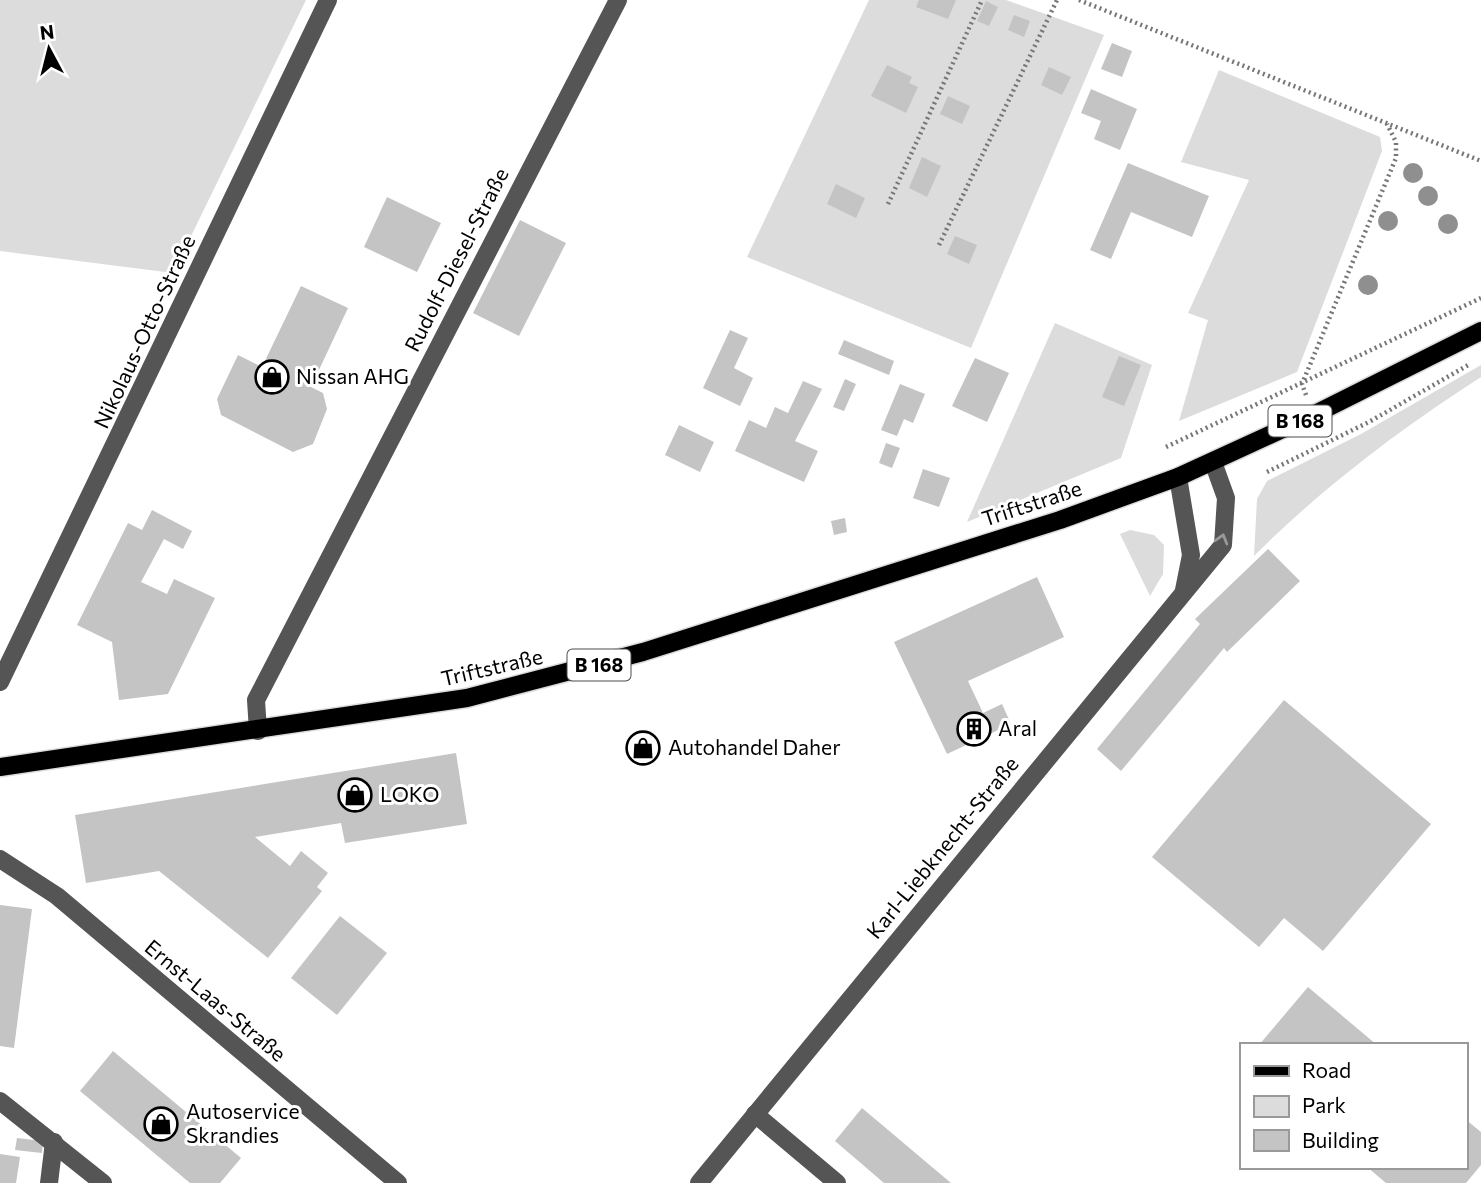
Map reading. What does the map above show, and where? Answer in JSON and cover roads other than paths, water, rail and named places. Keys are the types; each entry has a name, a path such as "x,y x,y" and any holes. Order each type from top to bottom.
{"main road":[{"name":"B 168","path":"1178,477 1313,415 1481,331"},
{"name":"Triftstraße","path":"0,767 385,713 519,687 643,652 933,561 1178,477"}],"street":[{"name":"Nikolaus-Otto-Straße","path":"0,682 328,0"},
{"name":"Rudolf-Diesel-Straße","path":"258,731 256,700 618,0"},
{"name":"Karl-Liebknecht-Straße","path":"699,1183 1223,545 1226,498 1213,462"},
{"path":"1178,477 1191,555 1184,593"},
{"name":"Ernst-Laas-Straße","path":"0,859 57,896 398,1183"},
{"path":"0,1101 103,1183"},
{"path":"755,1114 837,1183"},
{"path":"49,1183 54,1142"}],"place":[{"name":"Nissan AHG","path":"272,377"},
{"name":"Aral","path":"974,729"},
{"name":"Autohandel Daher","path":"643,748"},
{"name":"LOKO","path":"355,795"},
{"name":"Autoservice Skrandies","path":"161,1124"}]}
